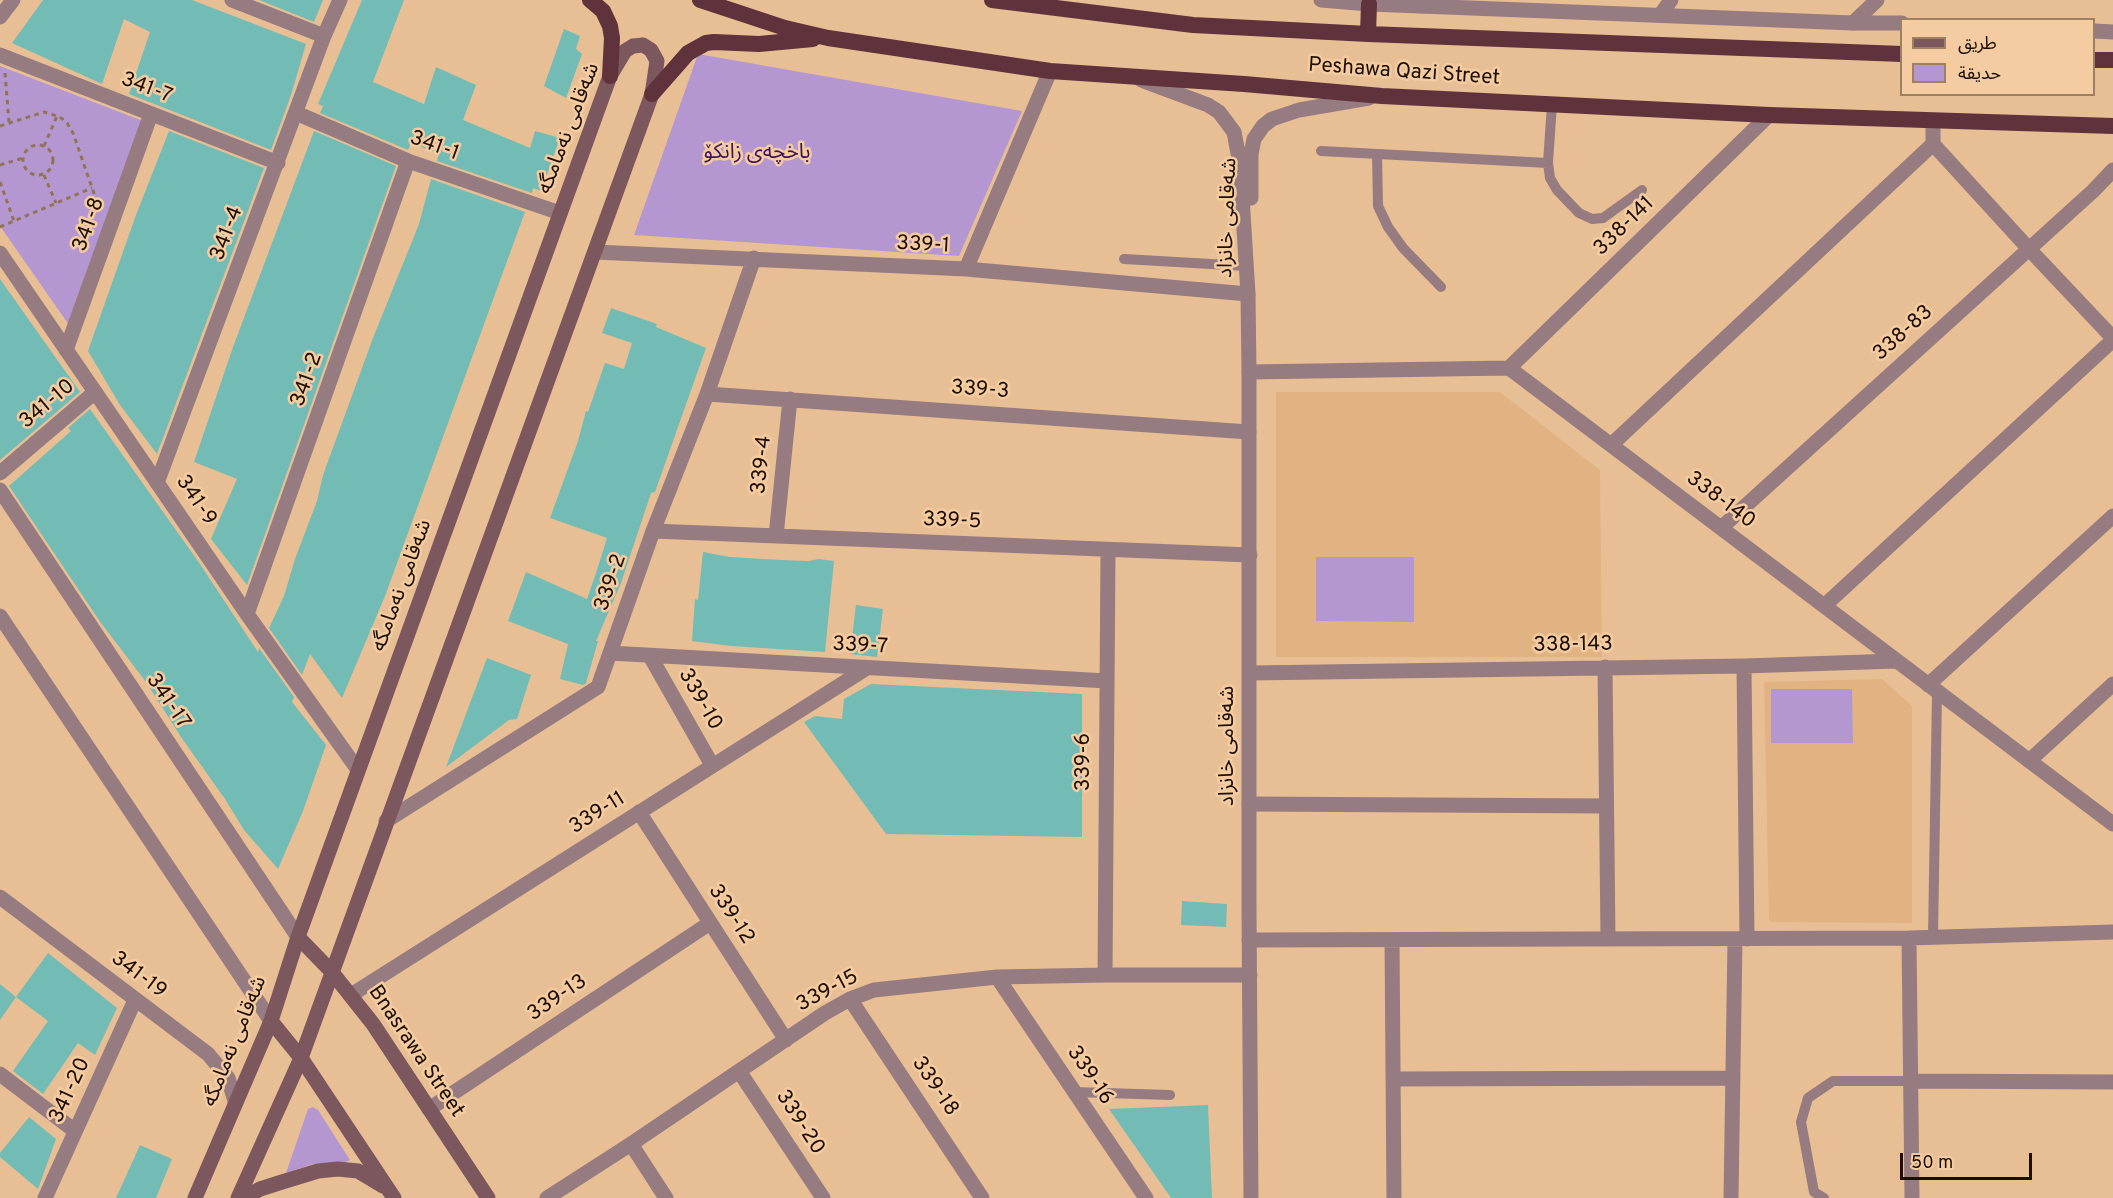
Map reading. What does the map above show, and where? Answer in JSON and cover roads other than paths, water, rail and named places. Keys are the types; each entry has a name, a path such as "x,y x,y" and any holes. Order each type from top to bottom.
{"highway":[{"path":"590,0 603,11 610,26 612,38 610,76"},
{"name":"Peshawa Qazi Street","path":"700,0 785,28 828,38 1050,71 1382,96 1933,122 2113,126"},
{"name":"Peshawa Qazi Street","path":"992,0 1193,25 1368,34 1900,54"},
{"path":"1368,34 1369,4"},
{"path":"652,94 688,53 706,44 714,42 759,44 828,38"},
{"path":"2095,60 2113,60"}],"main road":[{"name":"شەقامی نەمامگە","path":"195,1198 271,1021 298,937 610,76 627,49 636,45 649,48 657,61 652,94 301,1058 238,1198"},
{"name":"Bnasrawa Street","path":"298,937 332,971 351,995 488,1198"},
{"path":"271,1021 301,1058 391,1194"},
{"path":"245,1198 260,1189 282,1182 318,1171 338,1169 358,1171 391,1194"}],"street":[{"path":"0,17 13,0"},
{"path":"232,0 324,36"},
{"name":"341-4","path":"157,483 324,36 340,0"},
{"path":"1321,0 1369,4 1498,4 1661,14 1900,23"},
{"path":"1661,14 1671,0"},
{"path":"1853,23 1877,0"},
{"path":"2095,31 2113,32"},
{"name":"341-7","path":"2,56 278,162"},
{"path":"966,269 1050,71"},
{"name":"شەقامی خانزاد","path":"1130,76 1208,105 1219,112 1233,132 1240,164 1250,372 1251,1198"},
{"name":"شەقامی خانزاد","path":"1248,294 1251,154 1254,139 1263,126 1272,119 1299,110 1382,96"},
{"name":"341-1","path":"296,113 408,161 561,213"},
{"name":"341-8","path":"66,350 151,114"},
{"name":"338-141","path":"1509,368 1769,115"},
{"path":"1824,606 2113,339 1934,144 1933,122"},
{"path":"1611,445 1934,144"},
{"name":"341-2","path":"247,614 408,161"},
{"name":"338-83","path":"1721,528 2093,191 2113,170"},
{"name":"339-1","path":"595,252 966,269 1248,294"},
{"name":"341-9","path":"0,253 247,614 358,770"},
{"name":"339-2","path":"386,821 598,687 653,531 707,394 754,258"},
{"path":"1250,372 1509,368"},
{"name":"338-140","path":"1509,368 2113,825"},
{"name":"341-10","path":"0,473 95,392"},
{"name":"339-3","path":"707,394 1249,432"},
{"name":"339-4","path":"777,536 790,399"},
{"name":"341-17","path":"0,490 298,937"},
{"path":"1933,689 2113,516"},
{"name":"339-5","path":"653,531 1250,555"},
{"name":"339-6","path":"1105,975 1108,550"},
{"path":"0,616 271,1021"},
{"name":"339-7","path":"610,653 1107,681"},
{"name":"339-10","path":"650,656 712,765"},
{"name":"338-143","path":"1250,673 1744,666 1897,661"},
{"path":"1731,1198 1733,1078 1741,939 1744,666"},
{"path":"1605,667 1608,939"},
{"name":"339-11","path":"351,995 867,668"},
{"path":"2029,760 2113,684"},
{"path":"1249,804 1606,806"},
{"name":"339-12","path":"639,812 786,1040"},
{"name":"341-19","path":"0,897 208,1054 228,1078 235,1101"},
{"name":"339-13","path":"429,1109 710,923"},
{"path":"1249,940 1909,938 2113,932"},
{"path":"1909,938 1912,1198"},
{"path":"1392,940 1394,1198"},
{"name":"339-15","path":"547,1198 825,1013 850,999 883,989 997,977 1250,975"},
{"name":"339-16","path":"997,977 1146,1198"},
{"name":"339-18","path":"850,999 982,1198"},
{"name":"341-20","path":"45,1198 135,1000"},
{"name":"339-20","path":"739,1071 823,1198"},
{"path":"0,1074 75,1131"},
{"path":"1393,1079 1733,1078"},
{"path":"1910,1081 2113,1082"},
{"path":"631,1144 666,1198"}],"lane":[{"path":"1552,104 1548,163 1550,178 1557,190 1579,213 1592,219 1603,218 1612,214 1642,190"},
{"path":"1321,150 1548,163"},
{"path":"1377,154 1378,206 1388,227 1403,248 1441,287"},
{"path":"1124,259 1246,266"},
{"path":"1933,689 1933,937"},
{"path":"1824,1198 1814,1192 1801,1122 1808,1098 1833,1081 1910,1081"},
{"path":"1074,1092 1170,1095"}],"park label":[{"name":"باخچەی زانکۆ","path":"757,154"}]}
